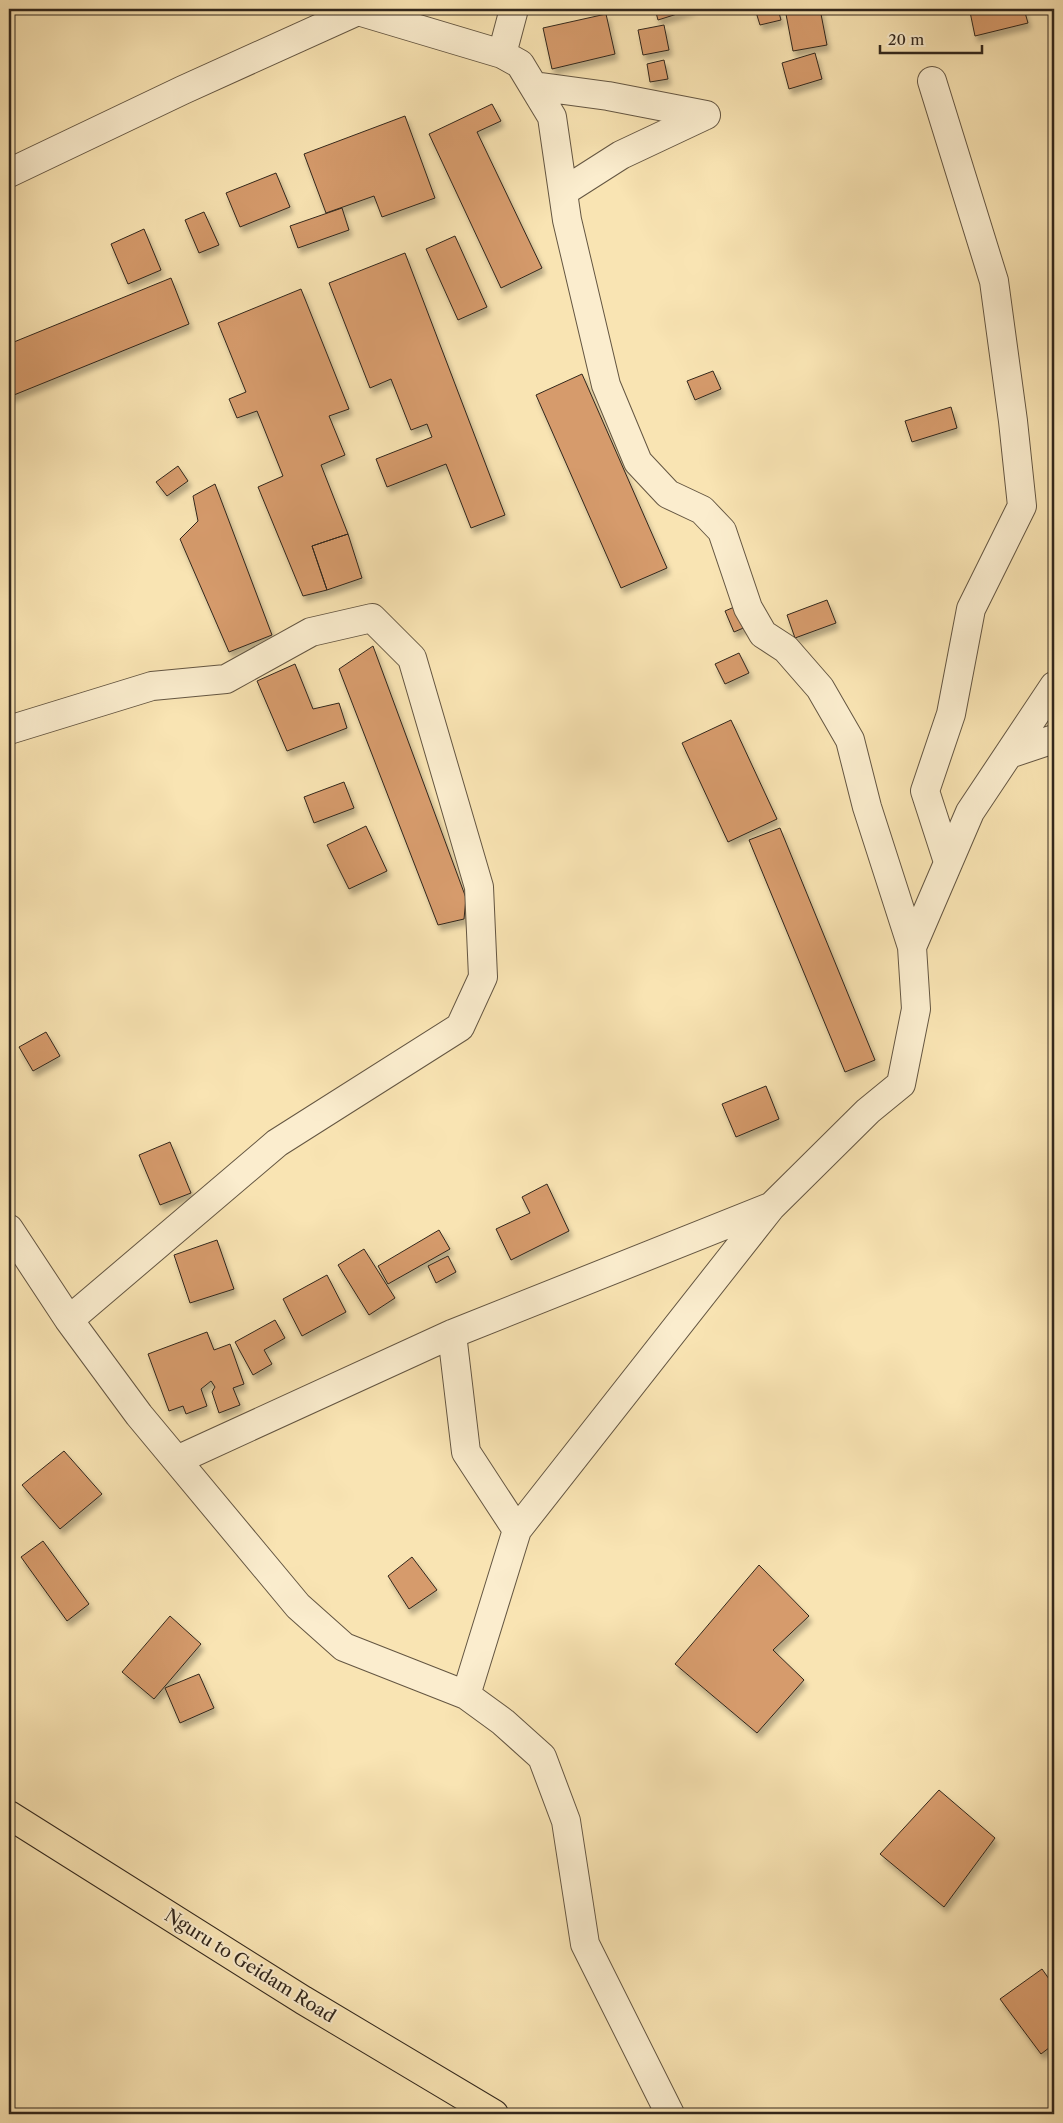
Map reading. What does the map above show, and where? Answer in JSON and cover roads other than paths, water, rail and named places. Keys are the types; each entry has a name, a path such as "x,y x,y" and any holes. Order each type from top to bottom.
{"main road":[{"name":"Nguru to Geidam Road","path":"9,1815 303,2000 494,2114"}],"street":[{"path":"502,54 514,9"},
{"path":"9,173 183,90 360,10 502,54 520,64 552,117 567,220 606,385 638,462 668,494 702,510 722,531 748,608 763,634 786,649 820,688 850,740 870,816 912,947 916,1009 901,1084 868,1111 771,1207 517,1530 466,1695"},
{"path":"932,81 994,281 1014,421 1022,506 971,609 951,714 925,790 948,862"},
{"path":"534,86 608,96 706,115 621,155 563,192"},
{"path":"9,730 152,686 226,678 312,632 372,618 412,658 479,887 483,977 460,1027 277,1143 69,1320"},
{"path":"912,947 970,812 1054,686"},
{"path":"1009,754 1054,739"},
{"path":"177,1460 452,1334 771,1207"},
{"path":"9,1229 69,1320 139,1415 298,1606 344,1647 466,1695 503,1722 542,1757 566,1821 585,1944 670,2114"},
{"path":"452,1334 466,1452 517,1530"}]}
